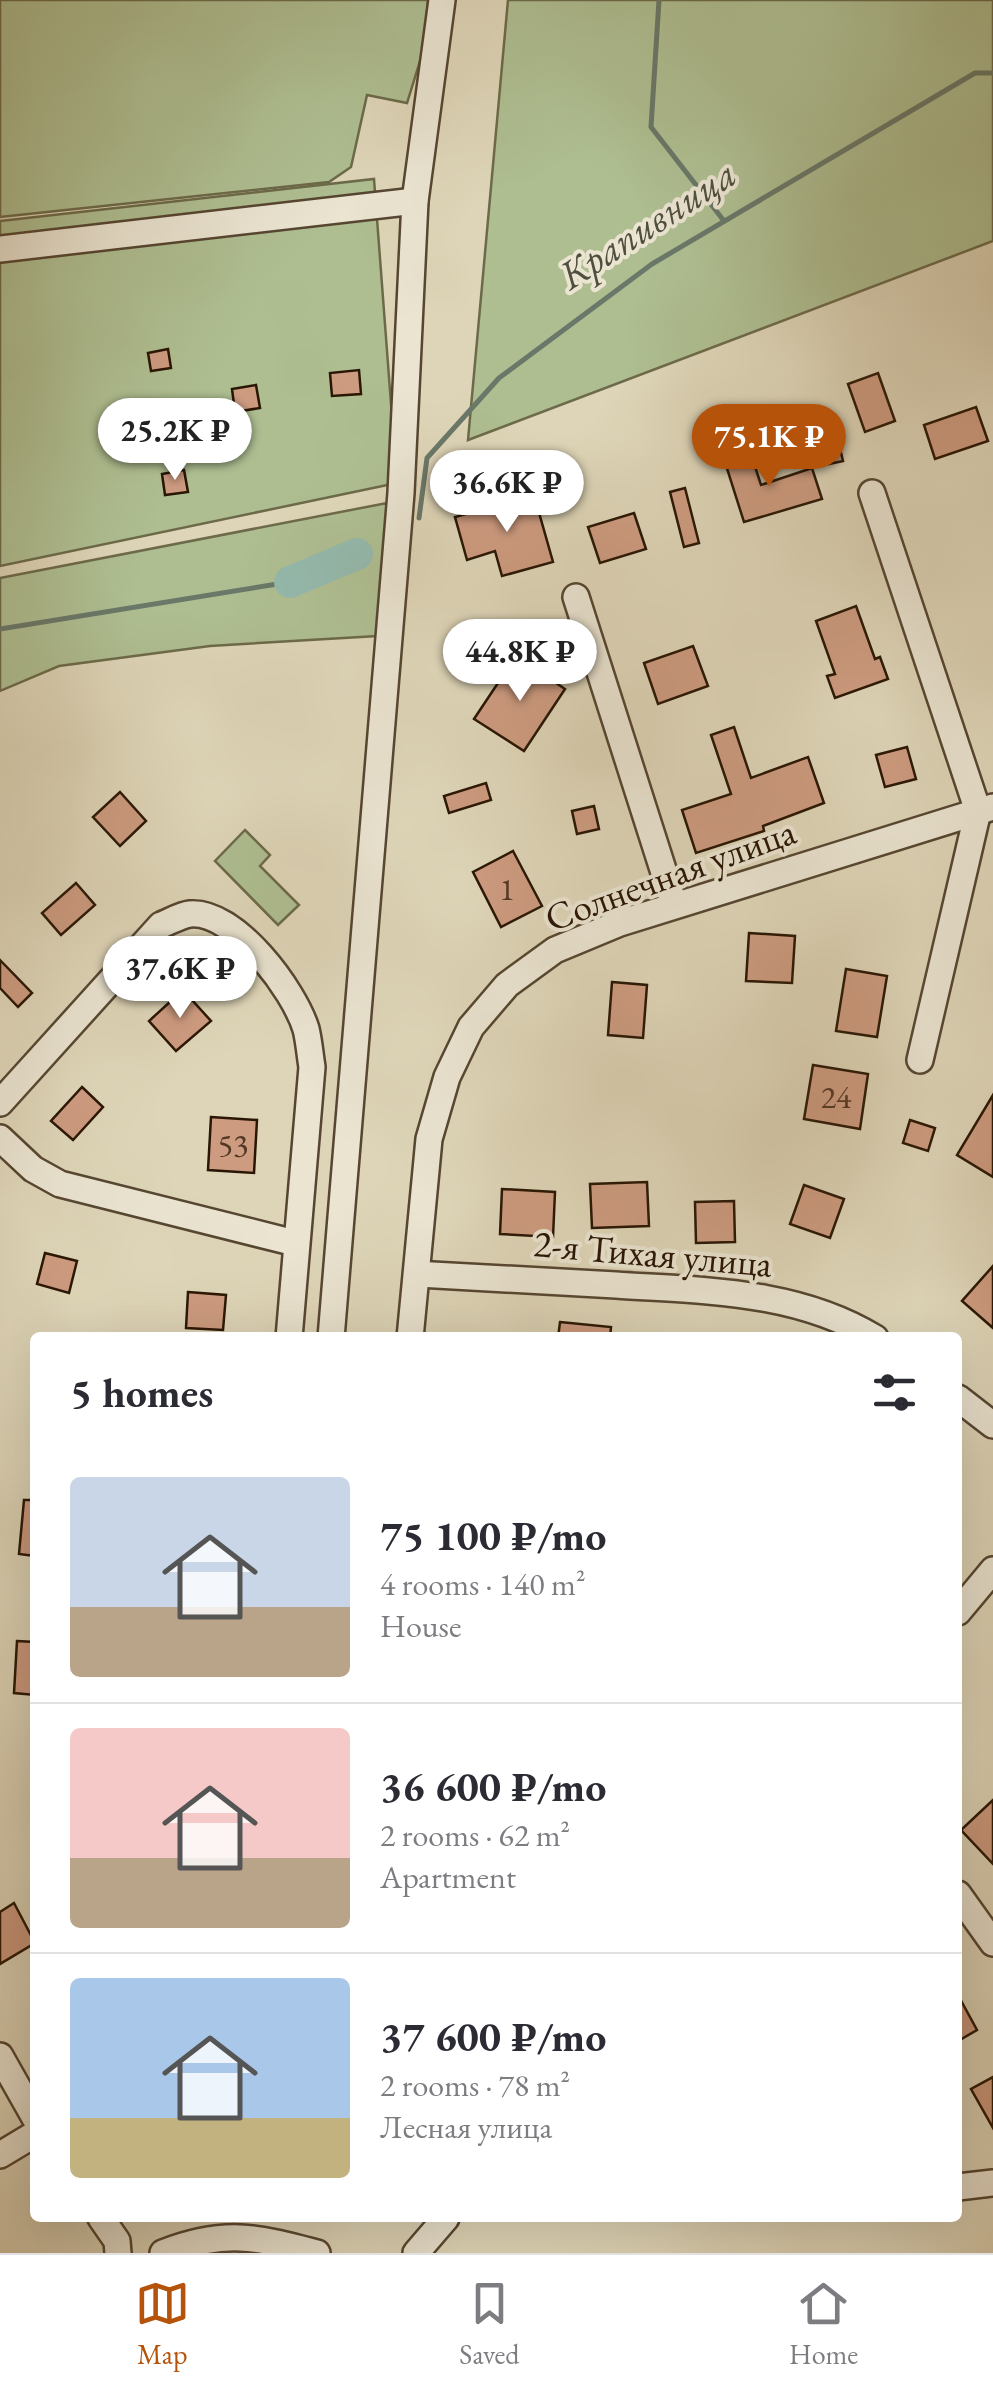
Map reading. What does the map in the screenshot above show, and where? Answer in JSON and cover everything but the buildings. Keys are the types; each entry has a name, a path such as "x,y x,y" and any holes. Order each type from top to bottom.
{"street":[{"path":"332,1332 402,494 416,201 442,0"},
{"path":"0,249 416,201"},
{"path":"872,493 986,809 920,1060"},
{"path":"576,597 674,904"},
{"name":"Солнечная улица","path":"411,1332 429,1139 447,1077 471,1027 507,984 555,950 674,904 986,809"},
{"path":"0,1103 160,925 190,914 220,919 246,939 295,1004 306,1029 312,1067 289,1332"},
{"path":"0,1138 33,1169 60,1184 296,1244"},
{"name":"2-я Тихая улица","path":"416,1274 768,1298 842,1318 865,1332"},
{"path":"962,1401 993,1425"},
{"path":"962,1607 993,1570"},
{"path":"962,1900 993,1943"},
{"path":"0,2056 30,2109"},
{"path":"0,2155 30,2137"},
{"path":"962,2187 993,2184"},
{"path":"104,2222 117,2241 118,2253"},
{"path":"416,2253 443,2222"},
{"path":"163,2253 189,2242 250,2235 317,2253"}],"green space":[{"path":"0,0 428,0 424,48 407,103 367,95 351,167 329,182 0,217"},
{"path":"508,0 993,0 993,241 468,440"},
{"path":"374,179 397,483 0,566 0,221"},
{"path":"387,503 377,636 210,646 59,666 0,691 0,578"},
{"path":"245,830 270,855 260,866 299,905 278,925 215,861"}],"waterway":[{"path":"659,0 651,127 724,221"},
{"name":"Крапивница","path":"419,518 427,458 499,378 652,264 975,73 993,73"},
{"name":"Крапивница","path":"290,582 357,554"},
{"name":"Крапивница","path":"0,629 290,582"}]}
